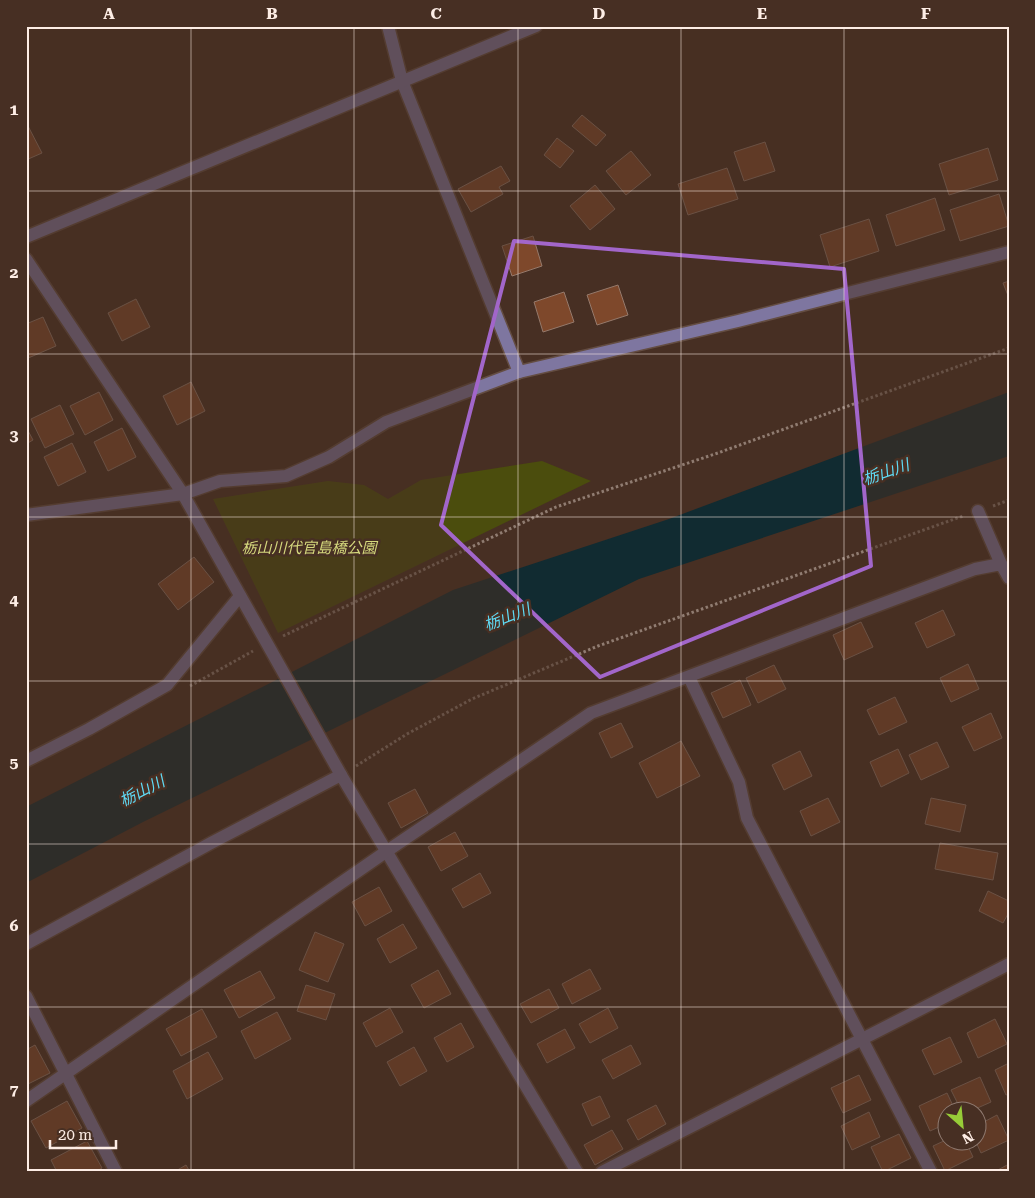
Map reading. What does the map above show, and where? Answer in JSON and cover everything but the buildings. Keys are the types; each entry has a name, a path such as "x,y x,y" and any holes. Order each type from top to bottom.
{"street":[{"path":"388,26 402,80 519,372"},
{"path":"26,237 536,26"},
{"path":"26,515 183,494 220,481 286,476 329,457 386,422 519,372 738,321 1009,252"},
{"path":"26,259 183,494 341,775 577,1172"},
{"path":"978,511 1009,578"},
{"path":"26,1101 387,851 591,713 975,569 1001,564"},
{"path":"26,761 89,729 166,686 240,596"},
{"path":"689,677 739,782 747,818 931,1172"},
{"path":"26,944 211,843 341,775"},
{"path":"602,1172 1009,964"},
{"path":"26,996 116,1172"}],"path":[{"path":"266,644 556,507 715,454 1009,348"},
{"path":"341,775 407,734 472,699 598,646 1009,500"}],"highlighted area":[{"path":"514,241 844,269 871,566 600,677 441,525"}],"green space":[{"name":"栃山川代官島橋公園","path":"542,461 591,481 278,633 213,499 328,481 364,485 388,499 421,480"}],"water":[{"name":"栃山川","path":"1009,392 1009,456 639,579 143,822 26,883 26,807 453,590 669,519"}]}
